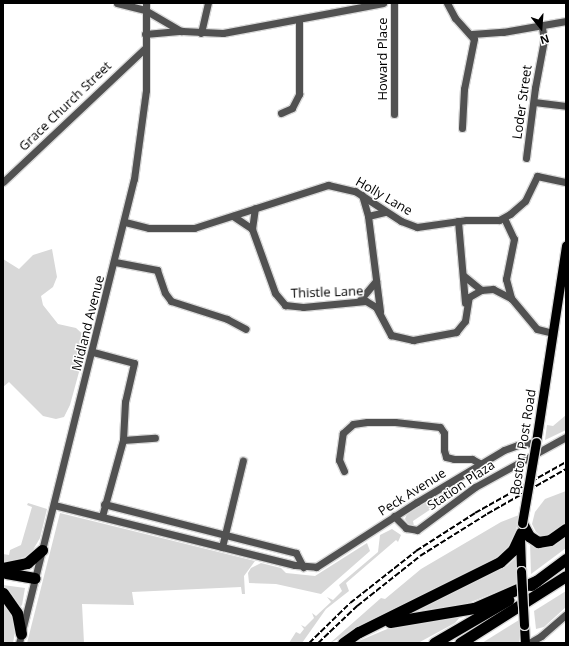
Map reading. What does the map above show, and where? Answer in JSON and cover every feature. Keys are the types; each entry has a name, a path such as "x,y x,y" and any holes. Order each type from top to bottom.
{"highway":[{"path":"344,643 359,632 500,562 513,550 521,528 538,542 550,540 566,529"},
{"path":"3,568 27,563 42,550"},
{"path":"434,643 485,615 566,559"},
{"path":"3,572 34,582"},
{"path":"460,643 566,576"},
{"path":"3,579 34,582"},
{"path":"344,643 397,620 481,606 536,581"},
{"path":"3,593 17,613 20,638"},
{"path":"468,643 476,633"}],"main road":[{"name":"Boston Post Road","path":"525,643 521,571 521,528 565,268 566,245"}],"street":[{"path":"117,3 145,7 182,31"},
{"path":"201,33 208,3"},
{"path":"145,34 182,31 223,33 299,20 383,3"},
{"name":"Howard Place","path":"394,3 394,114"},
{"path":"447,3 455,18 472,34 474,44 464,89 462,128"},
{"name":"Midland Avenue","path":"20,638 93,352 125,222 137,163 145,104 145,7"},
{"path":"281,113 292,108 299,94 299,20"},
{"path":"472,34 542,27 566,21"},
{"name":"Loder Street","path":"526,158 544,40 542,27"},
{"name":"Grace Church Street","path":"3,182 145,48"},
{"path":"534,102 566,106"},
{"path":"511,298 506,279 514,239 504,218 529,196 537,176 566,182"},
{"name":"Holly Lane","path":"125,222 149,228 186,229 233,216 328,185 349,188 362,195 386,212 417,227 458,221 504,218"},
{"path":"362,195 368,216 380,313"},
{"path":"233,216 252,229 255,208"},
{"path":"368,216 386,212"},
{"path":"458,221 464,276 465,306"},
{"name":"Thistle Lane","path":"252,229 275,293 285,305 303,307 360,300 371,303 380,313 391,335 413,340 456,332 465,320 465,306"},
{"path":"115,262 158,270 165,293 171,301 227,319 246,329"},
{"path":"464,276 481,290"},
{"path":"493,289 506,279"},
{"path":"360,300 376,281"},
{"path":"465,306 469,297 481,290 493,289 511,298 537,329 553,333"},
{"path":"93,352 134,363 124,402 123,440 104,504 102,516"},
{"path":"344,471 339,460 343,433 352,424 367,422 395,422 440,427 444,433 446,456 454,460 472,459 481,464"},
{"name":"Station Plaza","path":"394,516 406,528 417,530 475,487 566,437"},
{"path":"123,440 155,438"},
{"name":"Peck Avenue","path":"54,504 303,567 316,567 394,516 481,464 511,447 536,442"},
{"path":"222,547 243,460"},
{"path":"104,504 296,553 303,567"},
{"path":"529,643 541,636 566,614"}],"shaded area":[{"path":"52,249 57,277 53,287 41,296 43,305 58,324 76,328 88,339 70,405 64,417 56,419 43,416 9,382 3,387 3,259 19,269 33,255"},
{"path":"566,415 566,430 545,440 547,425 553,426"},
{"path":"451,490 455,493 413,521 414,526 408,524 405,519 407,514 431,498"},
{"path":"566,491 566,526 550,535 541,536 536,532 532,524 535,512 545,499"},
{"path":"28,503 47,509 40,538 30,555 3,564 3,554 9,555 10,550 21,545 32,507 27,505"},
{"path":"60,513 255,561 244,576 245,594 242,594 241,587 132,592 134,605 82,604 84,643 27,643"},
{"path":"519,515 513,547 509,553 330,643 381,598 385,599 421,569 501,522"},
{"path":"392,529 401,535 398,542 396,540 346,583 349,591 326,609 302,643 289,643 296,632 300,634 304,629 301,625 305,627 314,618 312,613 316,616 331,602 327,597 333,600 342,591 339,585 378,552 380,535"},
{"path":"566,534 566,548 531,574 530,543"},
{"path":"367,543 370,551 321,594 276,584 249,583 248,573 251,568 261,563 281,568 286,573 315,576"},
{"path":"516,558 516,584 466,604 409,612 507,566"},
{"path":"3,585 25,588 22,605 20,607"},
{"path":"566,591 566,607 544,627 536,629 534,611"},
{"path":"3,599 13,610 15,632 13,643 3,643"},
{"path":"460,617 455,623 418,643 354,643 399,624"},
{"path":"519,620 519,643 482,643"}],"railway":[{"path":"309,643 350,603 416,551 475,513 566,462"},
{"path":"318,643 357,606 420,556 487,514 566,469"}]}
